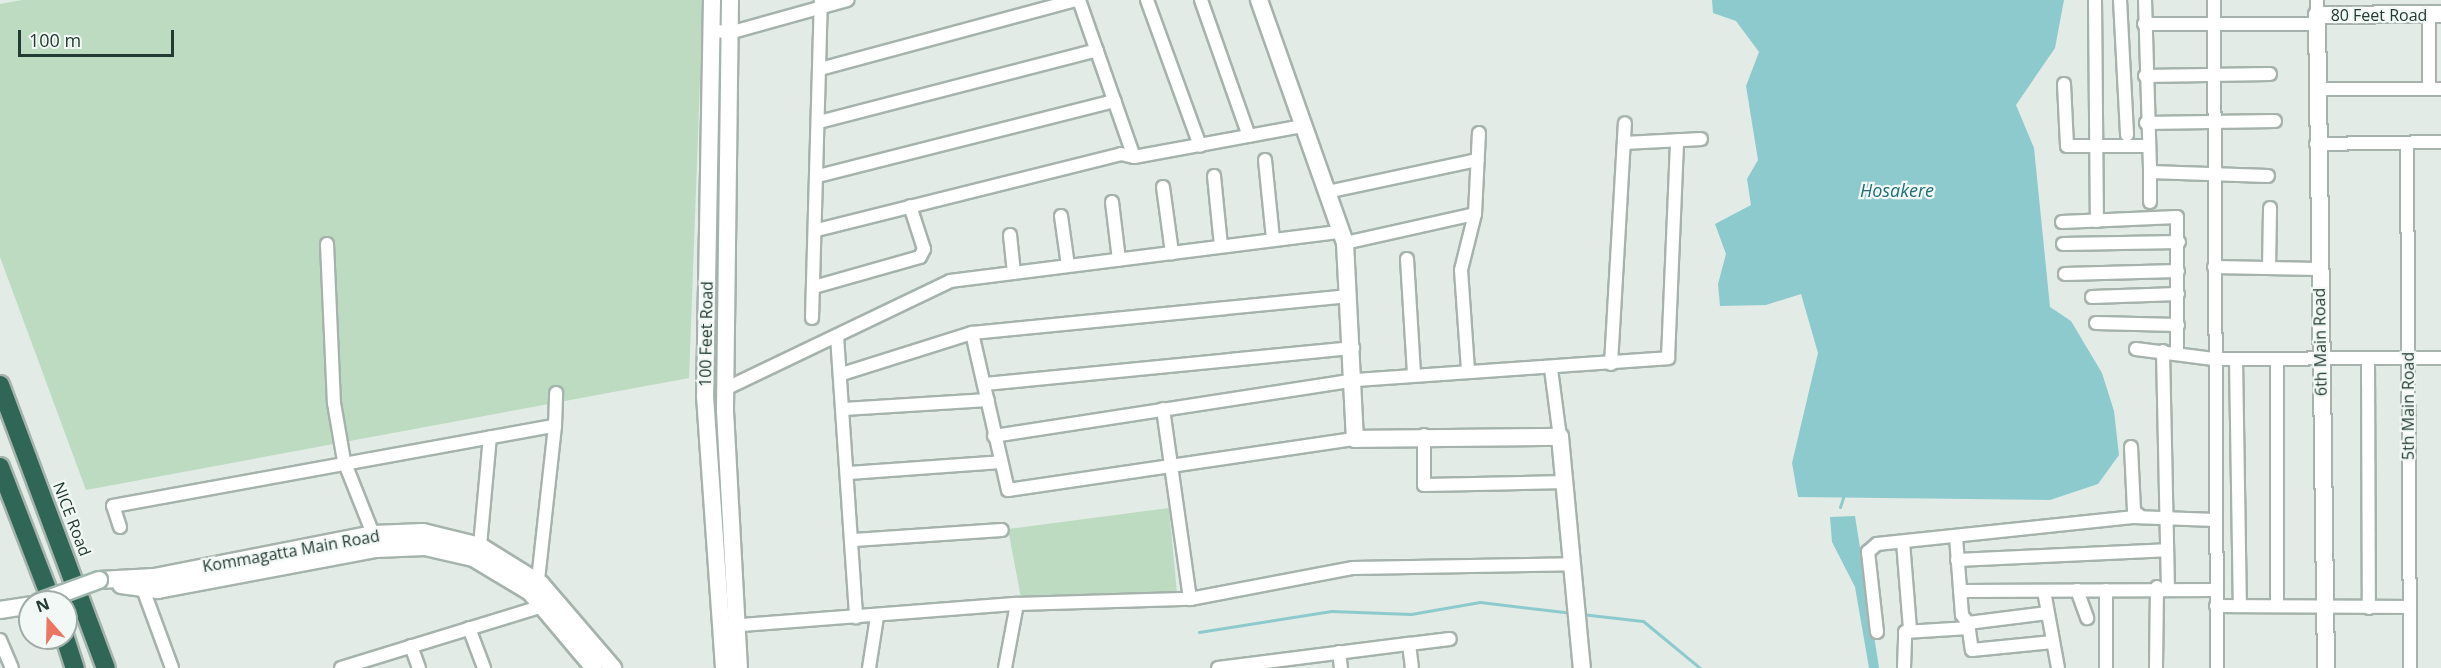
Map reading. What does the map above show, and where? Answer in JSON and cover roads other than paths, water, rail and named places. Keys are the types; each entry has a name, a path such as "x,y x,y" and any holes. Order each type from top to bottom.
{"highway":[{"name":"NICE Road","path":"0,385 105,668"},
{"path":"0,466 46,590"},
{"path":"69,650 75,668"}],"main road":[{"name":"100 Feet Road","path":"712,0 705,396 728,626 739,668"},
{"name":"100 Feet Road","path":"724,668 728,626 725,389 730,0"},
{"path":"1259,0 1343,237 1355,380 1355,440 1424,435 1560,437 1573,564 1577,636 1582,668"},
{"name":"80 Feet Road","path":"2317,13 2435,15"},
{"name":"6th Main Road","path":"2317,13 2316,144 2326,668"},
{"name":"Kommagatta Main Road","path":"71,590 99,580 154,577 372,534 423,532 480,546 545,596 613,668"},
{"name":"Kommagatta Main Road","path":"99,580 143,589 376,549 425,547 472,558 545,596 594,668"},
{"name":"Kommagatta Main Road","path":"0,610 18,607"}],"street":[{"path":"712,30 729,33 821,4 847,0"},
{"path":"820,69 1077,0 1134,157"},
{"path":"1148,0 1200,146"},
{"path":"1201,0 1249,136"},
{"path":"2095,0 2097,221"},
{"path":"2120,0 2127,135"},
{"path":"2145,0 2146,123 2150,202"},
{"path":"2214,0 2213,359 2217,668"},
{"path":"812,318 817,230 821,4"},
{"path":"2144,24 2214,26 2317,13"},
{"path":"2316,89 2435,89 2435,15"},
{"path":"819,122 1097,50"},
{"path":"2145,76 2270,74"},
{"path":"2064,84 2067,146 2147,146"},
{"path":"818,176 1115,101"},
{"path":"2146,123 2275,122"},
{"path":"1611,364 1626,123"},
{"path":"817,230 1121,154 1134,157 1303,126"},
{"path":"1468,370 1461,270 1475,214 1479,133"},
{"path":"1625,143 1701,139"},
{"path":"994,436 1355,380 1414,373 1551,369 1668,358 1677,140"},
{"path":"2316,144 2441,142"},
{"name":"5th Main Road","path":"2407,143 2410,668"},
{"path":"1264,160 1273,239"},
{"path":"1327,192 1478,160"},
{"path":"2150,172 2268,176"},
{"path":"1214,176 1221,246"},
{"path":"1163,187 1172,253"},
{"path":"1112,202 1119,260"},
{"path":"814,287 920,256 924,249 910,206"},
{"path":"2269,268 2270,208"},
{"path":"725,389 950,281 1273,239 1343,237 1475,214"},
{"path":"1061,216 1068,266"},
{"path":"2062,222 2177,217 2179,242 2177,353"},
{"path":"1010,236 1014,273"},
{"path":"2063,244 2179,242"},
{"path":"327,244 334,403 344,461 372,534"},
{"path":"1407,259 1414,373"},
{"path":"2214,267 2318,269"},
{"path":"2065,274 2178,270"},
{"path":"2092,297 2178,294"},
{"path":"842,374 972,333 1349,296"},
{"path":"2096,323 2178,325"},
{"path":"972,333 1008,490 1355,440"},
{"path":"837,336 842,374 854,540 856,617"},
{"path":"985,384 1353,348"},
{"path":"2136,349 2213,359 2441,358"},
{"path":"2156,668 2166,550 2163,351"},
{"path":"2236,359 2240,606"},
{"path":"2277,359 2277,606"},
{"path":"2368,359 2369,608"},
{"path":"1551,369 1560,437"},
{"path":"340,668 365,664 411,646 469,628 545,596 556,393"},
{"path":"844,409 988,400"},
{"path":"1163,410 1167,466 1190,599"},
{"path":"120,528 112,506 344,461 555,426"},
{"path":"1424,435 1424,486 1565,482"},
{"path":"480,546 490,437"},
{"path":"2131,447 2134,511 2140,516"},
{"path":"849,473 1001,462"},
{"path":"1877,632 1868,552 1877,544 2140,516 2164,515 2215,520"},
{"path":"854,540 1002,530"},
{"path":"1956,537 1962,615 1968,626 1972,650 2053,642"},
{"path":"1903,542 1910,629"},
{"path":"1957,560 2166,550"},
{"path":"728,626 877,617 1017,604 1190,599 1353,568 1573,564"},
{"path":"1960,591 2106,590 2162,586 2216,590"},
{"path":"143,589 172,668"},
{"path":"2077,590 2088,618"},
{"path":"2106,590 2106,668"},
{"path":"2044,591 2058,668"},
{"path":"1005,668 1017,604"},
{"path":"2216,606 2409,607"},
{"path":"1904,668 1905,632 1968,626 2047,613"},
{"path":"869,668 877,617"},
{"path":"469,628 484,664"},
{"path":"1218,668 1261,665 1339,652 1450,639"},
{"path":"0,640 12,668"},
{"path":"1409,644 1412,668"},
{"path":"411,646 419,668"},
{"path":"1339,652 1341,668"}],"water":[{"name":"Hosakere","path":"1712,0 2064,0 2055,48 2016,105 2034,148 2050,307 2071,321 2102,373 2114,411 2119,455 2098,484 2050,500 1798,497 1792,463 1818,353 1801,294 1766,305 1720,306 1718,284 1726,254 1715,224 1751,205 1747,179 1758,160 1746,86 1759,52 1736,21 1713,13"},
{"path":"1855,516 1879,668 1869,668 1855,587 1832,542 1830,517"}],"waterway":[{"path":"1840,507 1844,495"},
{"path":"1199,632 1331,611 1411,614 1480,602 1572,613"},
{"path":"1581,614 1643,621 1700,668"}]}
